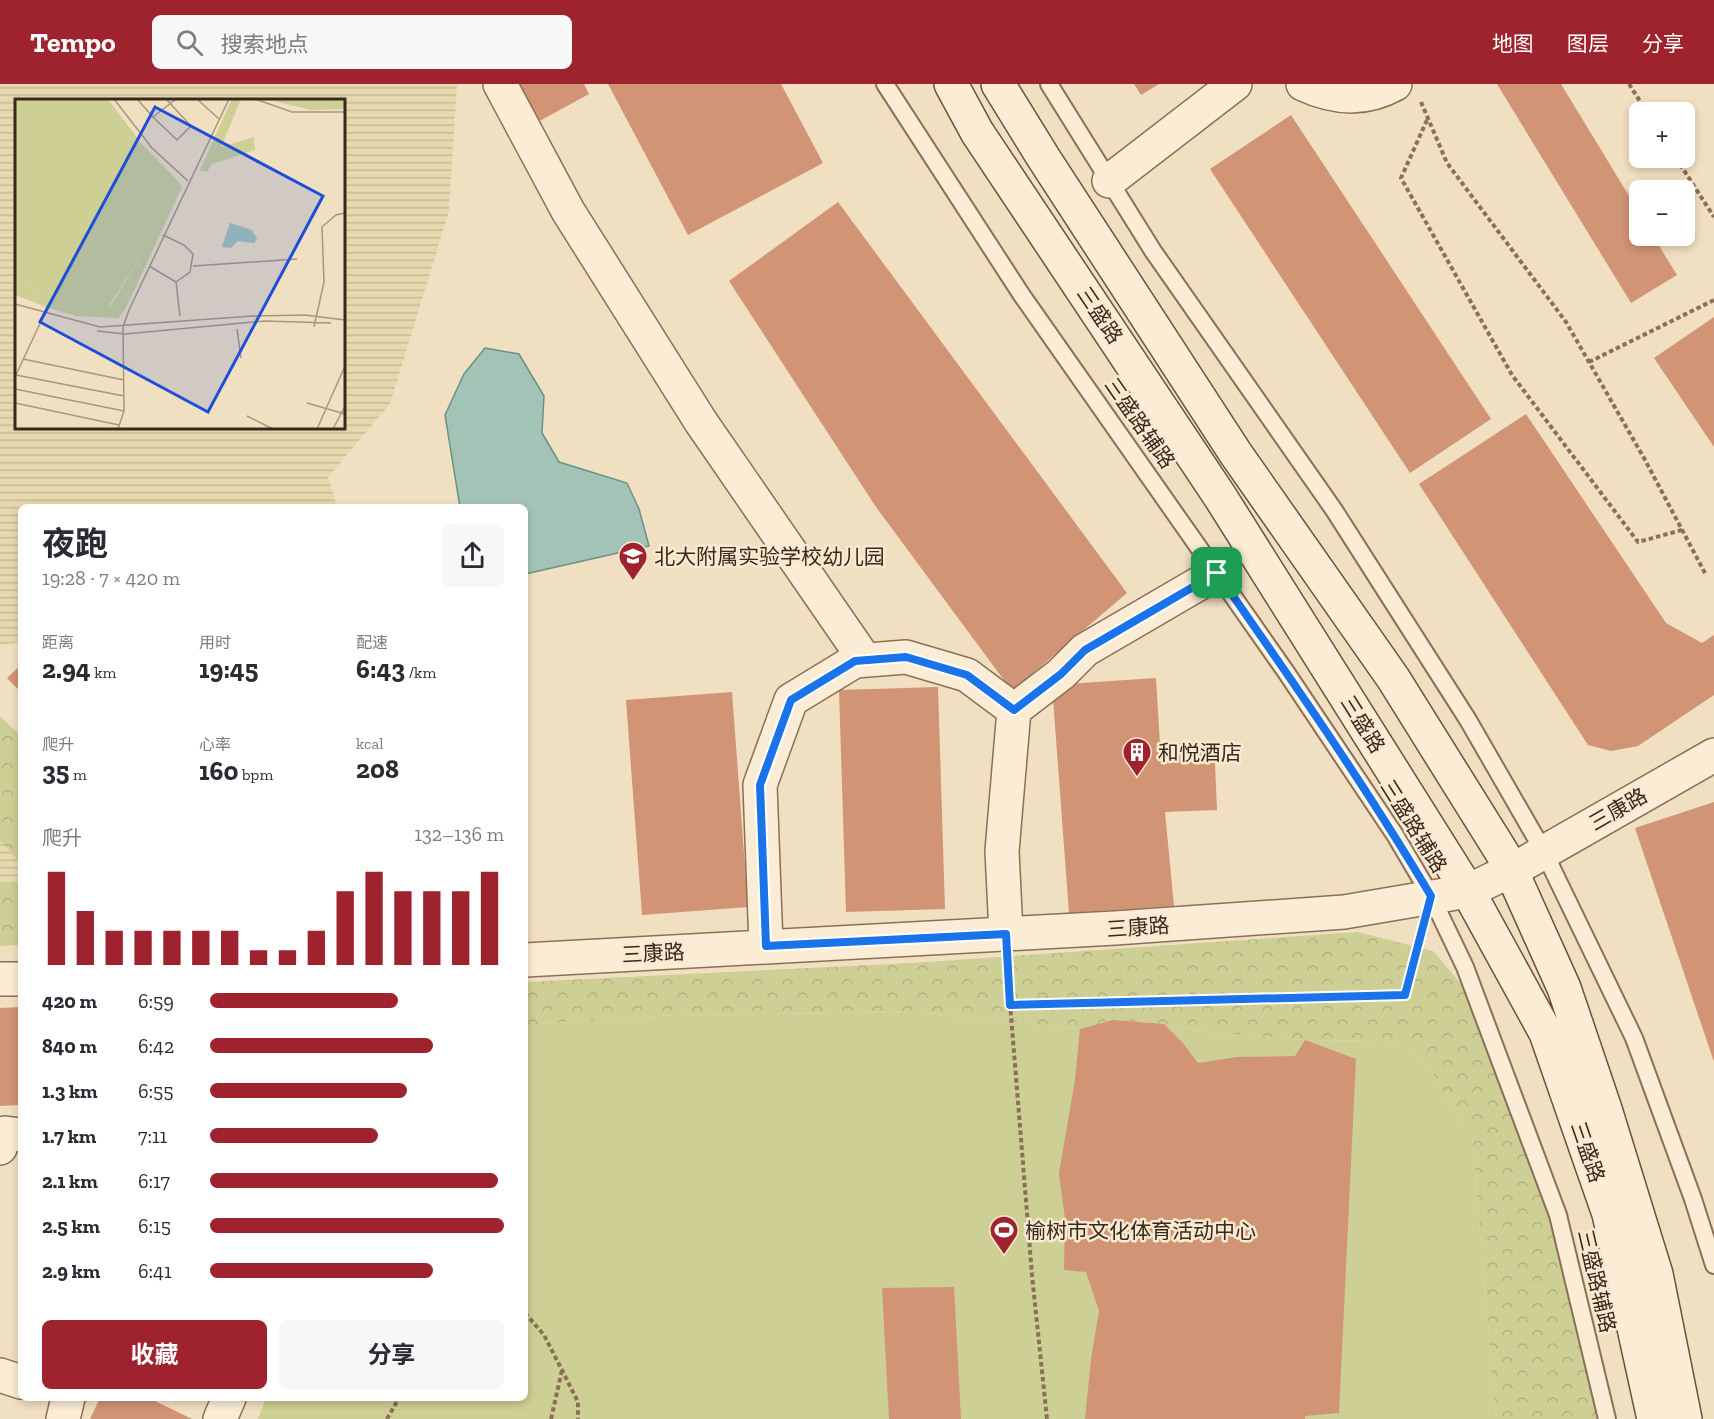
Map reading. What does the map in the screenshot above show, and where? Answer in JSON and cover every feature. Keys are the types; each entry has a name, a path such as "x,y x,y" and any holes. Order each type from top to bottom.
{"street":[{"path":"500,84 568,211 688,402 865,660"},
{"name":"三盛路","path":"951,84 977,132 1221,498 1468,891 1546,1032 1609,1214 1654,1419"},
{"path":"998,84 1236,454 1393,678 1506,859 1564,988 1605,1109 1656,1274 1685,1419"},
{"path":"1109,181 1235,84"},
{"path":"1303,84 1323,93 1353,97 1406,88"},
{"path":"1006,934 1002,851 1014,710 1061,674 1085,650 1217,573"},
{"path":"766,946 760,785 791,700 855,661 906,657 967,675 1014,710"},
{"name":"三康路","path":"528,960 1127,928 1344,912 1468,891 1511,871 1714,755"},
{"path":"0,979 18,978"},
{"path":"0,1148 5,1132 18,1135"},
{"path":"0,1375 18,1381"},
{"path":"63,1419 67,1401"},
{"path":"220,1419 228,1401"}],"lane":[{"name":"三盛路辅路","path":"885,84 1021,294 1286,672 1395,835 1431,896 1465,967 1558,1215 1607,1419"},
{"path":"1049,84 1153,251 1334,510 1468,720 1544,852 1634,1038 1694,1199 1714,1265"}],"path":[{"path":"1629,84 1641,102"},
{"path":"1406,88 1428,119 1446,163 1566,322 1644,458 1706,575"},
{"path":"1428,119 1401,178 1512,375 1638,542 1682,530"},
{"path":"1682,168 1714,217"},
{"path":"1589,362 1714,300"},
{"path":"1010,1005 1405,995 1431,896"},
{"path":"1006,934 1032,1275 1047,1419"},
{"path":"528,1316 544,1335 578,1402 578,1419"},
{"path":"552,1419 562,1370"},
{"path":"387,1419 397,1401"}],"shaded area":[{"path":"0,84 457,84 449,211 390,404 328,477 336,504 18,504 18,642 0,645"},
{"path":"485,348 519,354 544,396 542,433 559,462 627,483 639,509 649,546 528,573 528,504 460,504 445,415 464,374"},
{"path":"0,841 18,860 18,881 0,883"}],"green space":[{"path":"0,716 18,733 18,860 0,841"},
{"path":"18,881 18,945 0,946 0,883"},
{"path":"1358,932 1433,951 1463,986 1558,1215 1600,1419 1496,1419 1472,1138 1431,1069 1410,1049 1386,1041 1305,1040 1207,1032 1164,1024 1113,1020 1080,1029 918,1012 675,1015 528,1025 528,982 912,963"},
{"name":"榆树市文化体育活动中心","path":"918,1012 1080,1029 1113,1020 1164,1024 1207,1032 1305,1040 1386,1041 1410,1049 1431,1069 1472,1138 1496,1419 258,1419 265,1401 528,1401 528,1025 675,1015"}],"building":[{"path":"513,84 584,84 589,94 534,124"},
{"path":"608,84 781,84 823,163 688,235"},
{"path":"1134,84 1159,84 1141,95"},
{"path":"1497,84 1561,84 1629,196 1629,246 1659,246 1677,275 1631,303"},
{"path":"1291,115 1491,419 1410,473 1210,169"},
{"path":"838,202 1127,593 1012,691 876,507 729,281"},
{"path":"1714,317 1714,447 1654,358"},
{"path":"1526,414 1666,623 1702,643 1714,635 1714,695 1638,746 1611,751 1588,745 1419,484"},
{"path":"18,668 18,689 7,678"},
{"name":"和悦酒店","path":"1156,678 1160,745 1214,741 1217,810 1165,812 1174,906 1069,913 1052,685"},
{"path":"938,687 945,909 846,912 839,690"},
{"path":"732,692 748,907 642,915 626,700"},
{"path":"1714,802 1714,1062 1635,828"},
{"path":"18,1007 18,1105 0,1106 0,1008"},
{"path":"1113,1020 1164,1024 1198,1063 1237,1057 1295,1056 1305,1040 1356,1059 1339,1413 1305,1416 1305,1419 1085,1419 1099,1311 1086,1272 1064,1270 1065,1219 1059,1173 1075,1080 1080,1029"},
{"path":"954,1287 961,1419 889,1419 882,1288"},
{"path":"99,1401 155,1401 192,1419 90,1419"}],"place":[{"name":"北大附属实验学校幼儿园","path":"633,582"},
{"name":"和悦酒店","path":"1137,778"},
{"name":"榆树市文化体育活动中心","path":"1004,1256"}],"route":[{"path":"1217,573 1395,835 1431,896 1405,995 1010,1005 1006,934 766,946 760,785 791,700 855,661 906,657 967,675 1014,710 1061,674 1085,650 1217,573"}]}
